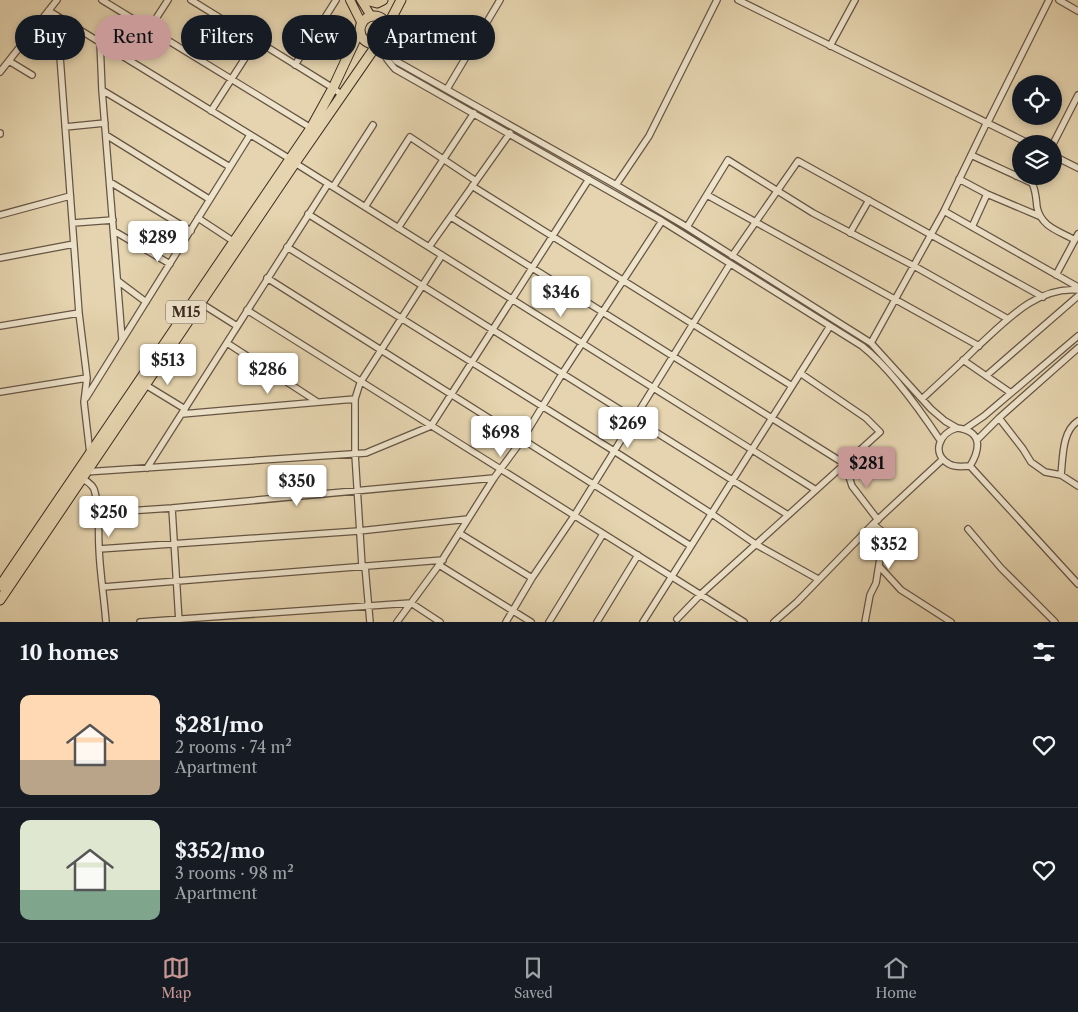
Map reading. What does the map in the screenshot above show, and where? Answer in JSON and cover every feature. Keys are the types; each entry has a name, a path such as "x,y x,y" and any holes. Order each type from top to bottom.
{"highway":[{"path":"365,0 377,3 384,0"},
{"path":"374,15 384,0"},
{"path":"393,15 401,0"},
{"path":"367,19 361,27 362,36 367,42"},
{"name":"M15","path":"292,161 333,88 361,27"},
{"name":"M15","path":"0,600 92,456 292,161 368,60"},
{"name":"M15","path":"0,586 81,473"}],"main road":[{"path":"350,0 361,27"},
{"path":"361,0 372,15"}],"street":[{"path":"0,72 57,0"},
{"path":"102,0 127,15"},
{"path":"159,15 168,0"},
{"path":"191,0 215,15"},
{"path":"295,65 336,0"},
{"path":"447,89 500,0"},
{"path":"616,185 649,136 717,0"},
{"path":"738,0 1012,135"},
{"path":"830,46 855,0"},
{"path":"871,343 944,211 1049,0"},
{"path":"1059,0 1078,11"},
{"path":"49,11 56,15"},
{"path":"171,42 310,128"},
{"path":"272,51 342,95"},
{"path":"61,60 79,313 87,378 84,402 92,456"},
{"path":"101,60 122,340"},
{"path":"129,60 816,490"},
{"path":"211,111 244,60"},
{"path":"386,60 395,69 510,133 662,222 862,346 872,354 912,401 940,440 940,453 943,459 956,467 970,466"},
{"path":"395,60 616,185 871,343 922,399 957,428"},
{"path":"9,61 32,75"},
{"path":"102,90 230,167"},
{"path":"1058,135 1078,95"},
{"path":"398,228 474,113"},
{"path":"65,127 105,123"},
{"path":"147,468 308,214 373,125"},
{"path":"429,247 510,133"},
{"path":"106,135 210,199"},
{"path":"84,402 250,135"},
{"path":"365,207 410,137 476,181"},
{"path":"971,155 1012,174"},
{"path":"686,227 728,160 813,213 914,266 1008,319"},
{"path":"1062,160 1078,168"},
{"path":"732,256 798,161 1043,296"},
{"path":"81,473 366,453 431,426 589,179"},
{"path":"959,179 987,194 1039,216 1049,227 1077,237 1056,275"},
{"path":"110,182 191,231"},
{"path":"1033,185 1039,216"},
{"path":"472,186 792,386"},
{"path":"972,227 987,194"},
{"path":"707,195 979,346"},
{"path":"0,215 70,196"},
{"path":"850,233 868,200"},
{"path":"944,211 1078,289"},
{"path":"308,214 788,515"},
{"path":"451,217 845,464 852,486 884,533 887,542 881,552 876,583 870,594 865,622"},
{"path":"198,218 236,244"},
{"path":"73,223 114,220"},
{"path":"397,622 441,562 494,478 522,440 562,374 662,222"},
{"path":"114,231 170,264"},
{"path":"0,258 74,244"},
{"path":"287,247 614,451 757,545 818,579"},
{"path":"370,622 359,530 355,454 355,399 360,383 442,255"},
{"path":"506,622 730,264"},
{"path":"267,278 692,546"},
{"path":"118,281 146,302"},
{"path":"922,399 1008,319 1028,304 1043,296 1068,289 1078,289"},
{"path":"986,376 1078,296"},
{"path":"197,301 237,326"},
{"path":"247,310 360,383 744,622"},
{"path":"0,326 79,313"},
{"path":"643,622 830,326"},
{"path":"965,429 984,416 1078,336"},
{"path":"226,343 316,401"},
{"path":"977,440 1078,348"},
{"path":"964,360 1011,393"},
{"path":"677,619 701,594 880,432 866,418 800,373"},
{"path":"0,392 87,378"},
{"path":"142,382 183,411 355,399"},
{"path":"1000,418 1023,448 1030,462 1045,472 1061,475 1078,486"},
{"path":"1061,475 1066,437 1070,426 1078,421"},
{"path":"940,440 950,430 957,428 965,429 974,435 977,440 977,453 970,466"},
{"path":"774,622 797,602 875,522 943,459"},
{"path":"970,466 1078,584"},
{"path":"81,473 94,488 98,513 99,550 106,622"},
{"path":"98,513 172,508 494,478"},
{"path":"172,508 176,545 179,621"},
{"path":"99,550 359,530 468,519"},
{"path":"968,529 1001,568 1055,622"},
{"path":"459,533 532,578"},
{"path":"549,622 603,534"},
{"path":"597,622 638,555"},
{"path":"103,587 364,566 441,562 531,622"},
{"path":"879,566 900,590 951,622"},
{"path":"140,622 179,621 411,603 440,622"}]}
